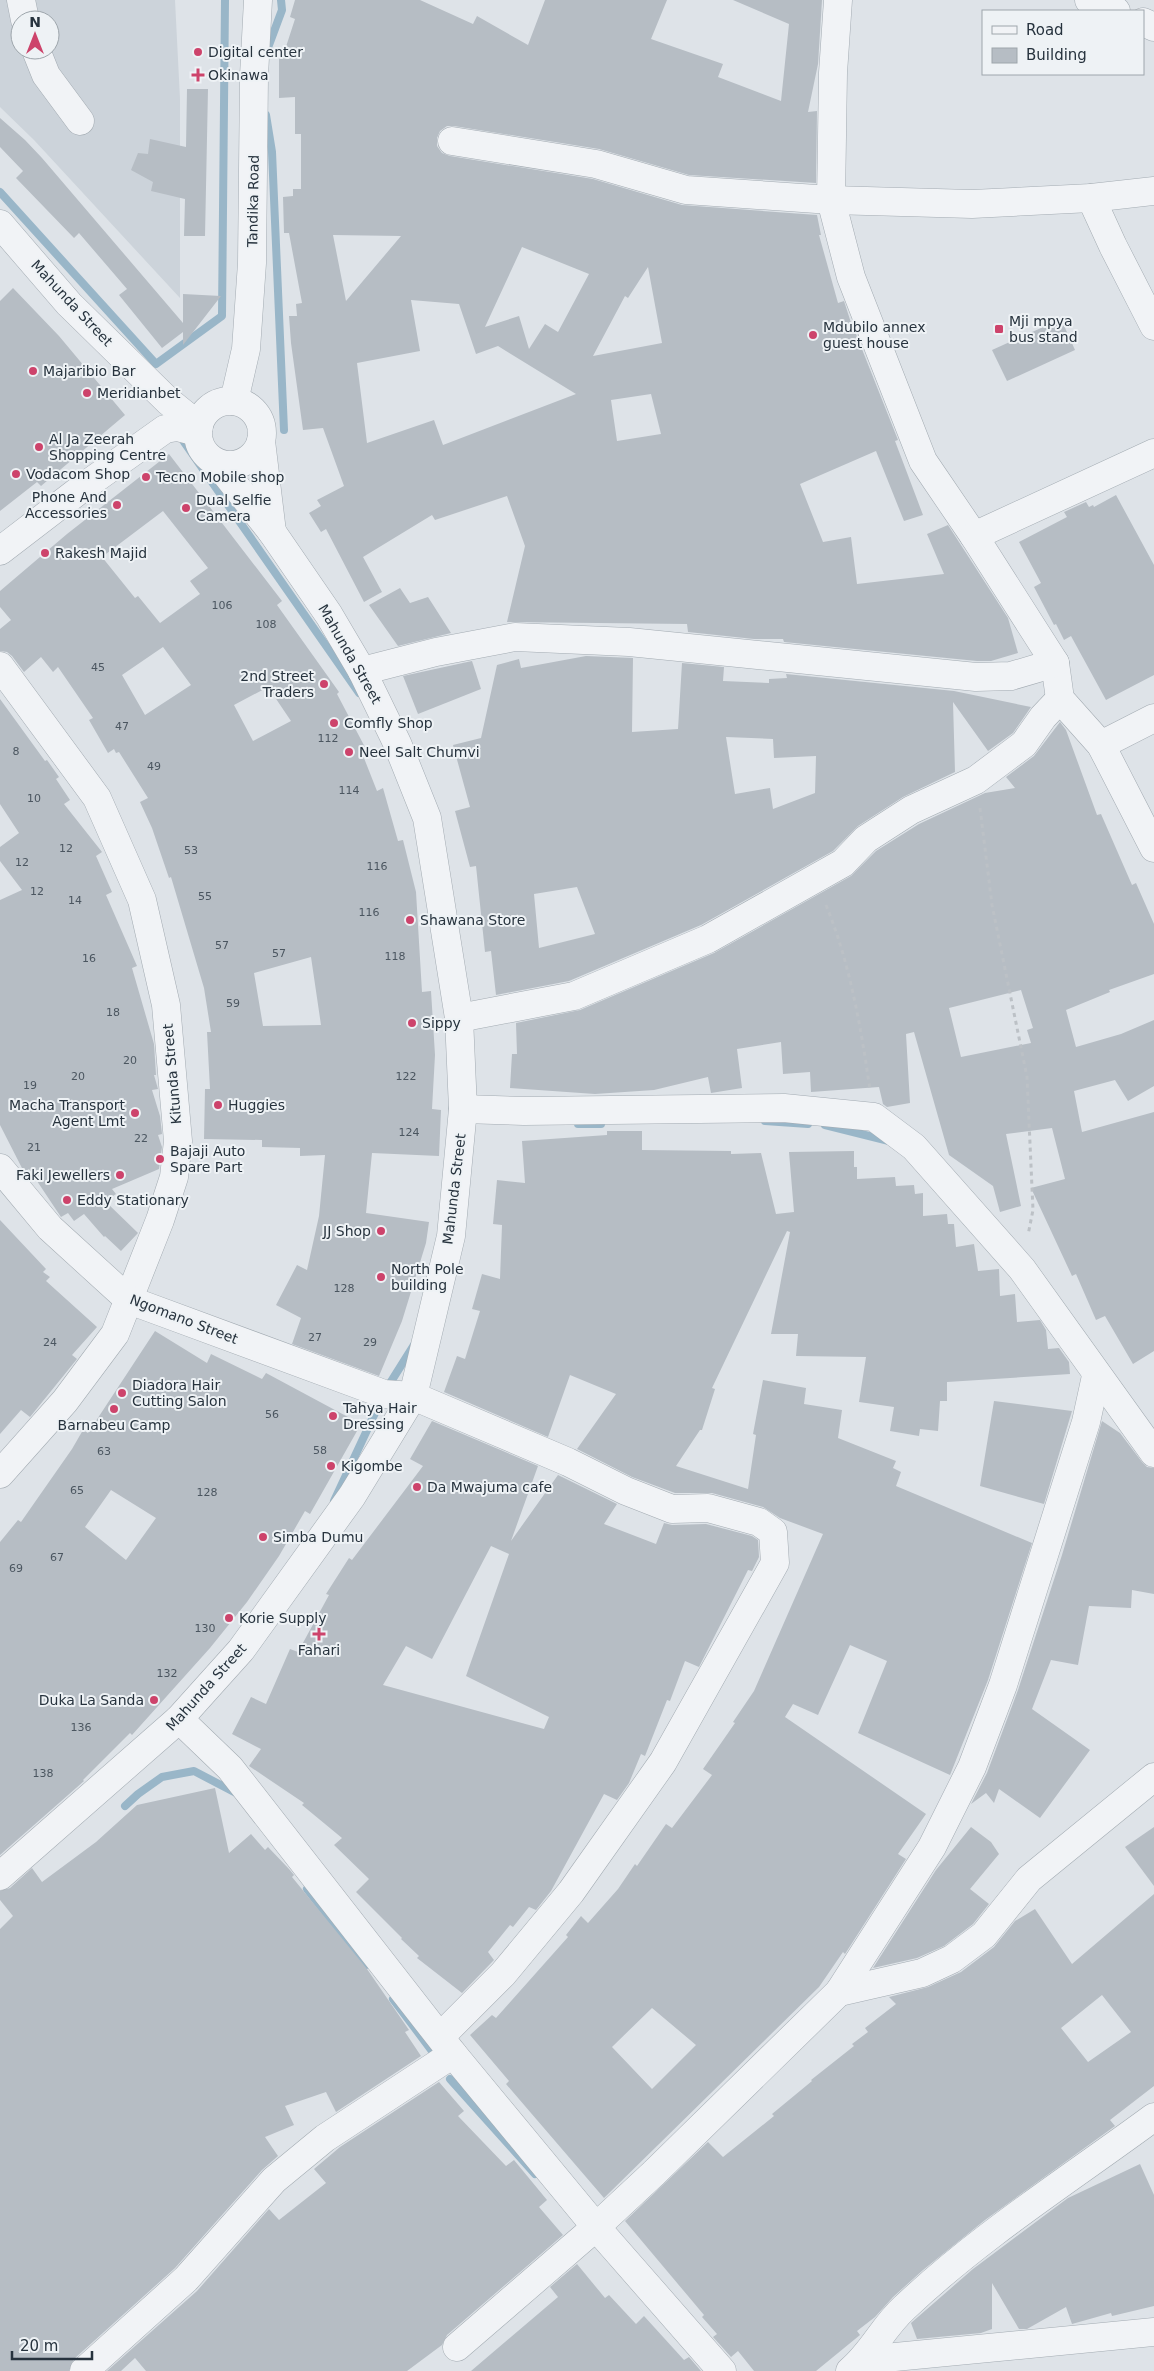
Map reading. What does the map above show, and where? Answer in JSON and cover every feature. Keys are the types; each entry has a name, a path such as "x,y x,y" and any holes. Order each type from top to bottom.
{"street":[{"name":"Tandika Road","path":"234,401 246,349 252,263 254,76 258,0"},
{"path":"838,0 833,73 831,200 850,277 923,461 974,536 1055,663 1060,699 1101,746 1154,848"},
{"path":"1089,0 1114,10"},
{"path":"40,60 46,75 80,121"},
{"path":"452,141 596,164 686,190 831,200 972,204 1091,198 1154,191"},
{"path":"1091,198 1154,326"},
{"name":"Mahunda Street","path":"0,224 69,304 198,429"},
{"path":"261,441 255,454 245,462 232,466 218,464 207,457 199,445 198,429 200,419 209,408 221,402 234,401 247,406 256,416 262,428 261,441 272,532"},
{"path":"0,551 82,488 165,429 176,427 198,429"},
{"path":"974,536 1154,453"},
{"name":"Mahunda Street","path":"0,1876 179,1719 241,1650 347,1504 413,1396 450,1236 463,1109 459,1018 427,818 398,743 362,671 329,615 272,532 218,464"},
{"path":"362,671 436,652 515,637 629,642 976,677 1011,676 1055,663"},
{"name":"Kitunda Street","path":"0,666 97,798 142,900 166,1006 178,1141 174,1177 115,1334 65,1401 0,1474"},
{"path":"459,1018 574,996 708,939 843,863 866,839 911,810 976,780 1024,744 1060,699"},
{"path":"1101,746 1154,718"},
{"path":"463,1109 524,1111 784,1108 874,1117 914,1147 1022,1269 1096,1376 1154,1453"},
{"name":"Ngomano Street","path":"0,1168 50,1228 129,1300 384,1394 413,1396 568,1462 626,1492 672,1509 708,1508 760,1522 773,1532 775,1544 774,1563 663,1762 571,1892 447,2045 274,2180 252,2208 186,2279 84,2371"},
{"path":"457,2347 596,2227 840,1992 932,1848 972,1766 1004,1685 1086,1422 1096,1376"},
{"path":"179,1719 230,1768 447,2045 596,2227 722,2371"},
{"path":"840,1992 922,1973 952,1959 984,1935 1029,1879 1154,1777"},
{"path":"857,2365 903,2309 995,2232 1154,2117"},
{"path":"857,2365 1154,2332"}],"path":[{"path":"976,780 992,905 1027,1077 1033,1210 1022,1269"},
{"path":"815,878 833,923 850,982 874,1117"}],"shaded area":[{"path":"0,0 175,0 180,99 180,298 34,140 0,107"}],"building":[{"path":"295,0 420,0 473,24 477,16 528,45 545,0 667,0 651,39 723,64 718,77 781,101 789,24 733,0 822,0 818,64 808,112 817,111 816,183 689,175 599,149 454,126 447,126 440,131 437,138 437,146 442,153 450,156 593,179 682,205 817,215 821,235 819,235 838,303 844,301 853,329 898,440 895,441 923,515 904,521 876,451 800,484 823,542 851,537 857,584 944,574 927,534 948,525 1008,618 1018,653 991,661 977,661 784,642 783,639 754,639 688,632 687,624 507,622 525,546 507,496 435,520 432,515 363,557 382,592 364,602 326,529 321,532 309,513 321,506 317,500 344,486 323,428 303,430 291,343 289,316 297,316 296,304 302,303 289,233 284,233 283,197 293,196 293,189 301,189 301,134 295,134 295,97 279,98 279,56 283,56 295,19 290,17","holes":["333,235 401,236 346,301","522,247 589,274 558,332 545,324 529,349 519,316 485,327","648,267 662,343 593,356 625,296 628,298","411,300 459,304 476,354 498,346 576,394 443,445 434,420 367,443 357,363 420,351","651,394 661,434 617,441 611,400"]},
{"path":"187,89 208,89 205,236 184,236 185,199 151,191 153,182 131,170 138,153 148,154 150,139 186,147"},
{"path":"0,118 42,158 183,323 183,294 221,296 183,345 183,332 162,348 119,295 127,289 79,233 74,238 16,178 23,171 0,147"},
{"path":"13,288 59,336 125,415 41,486 37,482 0,511 0,301"},
{"path":"1061,319 1075,350 1007,381 992,350"},
{"path":"169,454 282,601 277,605 339,692 337,694 367,751 362,753 377,791 383,788 398,841 403,840 416,892 422,992 431,991 435,1055 432,1109 441,1110 439,1156 372,1153 366,1213 429,1222 426,1243 402,1321 379,1376 292,1344 301,1318 276,1305 297,1265 307,1270 319,1216 325,1155 300,1156 300,1148 262,1147 262,1140 204,1139 205,1089 210,1089 207,1032 211,1032 204,988 171,877 169,878 152,828 140,802 148,798 119,752 116,753 114,749 108,753 89,720 93,718 58,667 53,672 41,657 24,672 12,656 7,652 0,651 0,629 11,620 0,607 0,591 67,534","holes":["163,511 208,568 190,581 200,594 160,623 138,596 135,598 102,557","163,647 191,685 145,715 122,675","268,687 291,721 253,741 234,705","311,957 321,1025 263,1026 254,973"]},
{"path":"1116,495 1154,565 1154,675 1106,700 1071,636 1064,640 1056,624 1054,625 1034,587 1041,583 1019,542 1067,517 1064,512 1086,502 1089,507 1093,505 1094,507"},
{"path":"400,588 410,603 428,597 451,633 398,646 369,605"},
{"path":"586,656 633,658 632,732 678,729 682,663 724,667 723,681 769,683 769,679 787,678 786,674 954,691 1031,707 1013,733 988,751 953,702 955,772 903,797 858,826 833,851 701,925 569,981 496,995 491,951 485,952 476,866 470,867 455,811 470,807 453,745 481,738 497,665 519,659 521,668","holes":["726,737 773,739 774,758 816,756 815,793 773,809 770,788 735,794","577,887 595,934 539,948 534,894"]},
{"path":"472,661 481,689 418,714 403,676"},
{"path":"0,699 45,761 47,760 59,777 56,779 70,800 64,804 102,852 96,856 112,892 106,895 137,966 132,968 154,1044 156,1075 154,1075 158,1089 152,1090 160,1116 162,1134 158,1135 162,1147 159,1169 112,1189 116,1194 105,1201 138,1233 121,1251 104,1237 84,1214 74,1221 68,1213 61,1217 29,1169 24,1172 0,1125 0,900 22,890 0,861 0,847 19,833 0,804"},
{"path":"1060,722 1066,730 1097,815 1101,814 1132,885 1136,883 1154,924 1154,974 1109,990 1110,992 1066,1010 1076,1047 1121,1034 1154,1020 1154,1086 1128,1101 1115,1080 1074,1091 1082,1132 1154,1112 1154,1351 1133,1364 1105,1316 1096,1320 1076,1274 1072,1276 1031,1188 1065,1179 1052,1128 1006,1134 1021,1206 1000,1212 993,1186 949,1155 914,1032 906,1034 910,1103 887,1107 883,1104 879,1087 811,1092 810,1072 783,1074 781,1042 737,1049 742,1088 711,1093 708,1077 654,1090 595,1094 510,1088 512,1054 517,1054 516,1023 580,1010 714,953 851,876 876,851 919,824 985,793 1015,788 1006,777 1034,756","holes":["1021,990 1033,1028 1027,1030 1031,1043 961,1057 949,1008"]},
{"path":"607,1131 642,1131 642,1150 731,1151 731,1154 761,1153 776,1214 794,1212 789,1152 854,1151 854,1167 857,1167 857,1179 895,1177 896,1186 914,1185 915,1194 923,1193 923,1216 947,1214 948,1224 954,1224 956,1247 974,1244 978,1271 999,1269 1000,1296 1015,1294 1017,1322 1040,1320 1046,1330 1048,1349 1059,1348 1069,1362 1070,1374 947,1382 947,1401 940,1401 938,1431 920,1429 919,1436 890,1431 894,1407 859,1402 866,1357 796,1356 798,1334 771,1334 790,1232 787,1231 712,1388 715,1389 702,1430 700,1430 676,1466 748,1489 756,1435 753,1434 763,1380 806,1388 804,1404 842,1410 838,1438 896,1461 893,1468 901,1472 896,1486 1032,1543 988,1680 950,1775 858,1733 887,1661 850,1645 818,1715 793,1704 785,1717 926,1814 898,1854 906,1859 845,1954 843,1952 819,1987 604,2198 506,2084 509,2081 470,2035 492,2015 496,2018 568,1937 566,1935 581,1916 588,1923 618,1889 635,1864 637,1866 666,1824 672,1828 712,1775 703,1769 735,1723 733,1722 754,1691 823,1534 780,1518 763,1507 712,1493 675,1493 632,1477 577,1449 616,1394 570,1375 548,1437 444,1392 457,1356 465,1359 480,1311 472,1309 482,1274 500,1279 502,1225 493,1224 497,1180 525,1183 522,1141 607,1135","holes":["652,2008 696,2045 652,2089 612,2047"]},
{"path":"0,1220 46,1269 43,1272 50,1277 46,1281 97,1327 72,1355 77,1359 30,1417 21,1410 0,1434"},
{"path":"155,1331 207,1363 211,1354 262,1379 266,1373 361,1424 310,1514 305,1511 279,1556 247,1602 210,1648 132,1735 130,1733 84,1781 0,1855 0,1542 18,1520 21,1522 83,1430 88,1433","holes":["111,1490 156,1518 126,1560 85,1527"]},
{"path":"994,1401 1072,1411 1044,1504 980,1486"},
{"path":"432,1421 538,1466 511,1541 558,1475 617,1504 604,1524 656,1544 664,1523 672,1525 706,1524 752,1536 758,1540 759,1557 752,1571 748,1570 699,1667 685,1661 670,1701 667,1700 645,1756 641,1754 629,1783 617,1800 604,1794 551,1891 536,1910 529,1907 513,1927 510,1925 488,1952 494,1960 462,1993 417,1958 419,1956 356,1892 369,1879 334,1845 342,1838 302,1805 304,1803 249,1766 261,1749 232,1734 251,1697 266,1704 290,1649 298,1652 329,1595 326,1594 349,1558 352,1560 423,1466 410,1459","holes":["491,1546 509,1554 466,1676 549,1717 544,1729 383,1685 406,1646 432,1659"]},
{"path":"1102,1421 1120,1433 1147,1467 1154,1468 1154,1594 1132,1590 1131,1608 1089,1606 1078,1665 1051,1660 1032,1709 1090,1750 1040,1818 999,1789 994,1803 986,1793 971,1804 987,1773 1018,1690 1062,1555"},
{"path":"215,1788 229,1853 251,1834 265,1850 268,1847 289,1869 294,1875 292,1877 367,1969 409,2030 405,2032 421,2056 336,2112 326,2092 285,2106 294,2125 265,2137 278,2156 262,2170 175,2268 74,2359 69,2371 0,2371 0,1929 13,1916 0,1900 0,1891 10,1888 32,1868 42,1882 96,1842 137,1805"},
{"path":"971,1827 991,1842 999,1854 970,1889 989,1904 973,1924 944,1946 917,1958 873,1968 936,1870"},
{"path":"1154,1827 1154,1886 1125,1847"},
{"path":"1154,1894 1154,2086 1110,2120 1115,2126 985,2220 923,2270 893,2297 875,2317 857,2331 860,2335 816,2371 754,2371 738,2351 731,2357 713,2337 717,2334 702,2317 704,2315 625,2221 708,2142 723,2157 774,2116 772,2114 854,2046 852,2044 868,2032 865,2028 896,2004 889,1997 928,1987 961,1972 994,1947 1015,1921 1035,1909 1072,1964","holes":["1102,1995 1131,2032 1088,2062 1061,2028"]},
{"path":"439,2082 464,2111 458,2116 506,2166 514,2160 547,2200 539,2207 563,2235 447,2335 442,2345 407,2371 146,2371 135,2358 121,2371 107,2371 197,2291 269,2209 279,2220 326,2183 314,2169 340,2147"},
{"path":"1140,2164 1154,2195 1154,2306 1112,2316 1111,2313 1072,2324 1066,2307 1027,2329 1019,2329 992,2283 992,2329 981,2333 917,2339 911,2323 973,2269 1068,2198"},
{"path":"577,2264 605,2298 609,2295 636,2324 644,2316 684,2360 689,2357 701,2371 471,2371 558,2297 550,2287"}],"waterway":[{"path":"0,192 156,364 222,316 225,0"},
{"path":"266,53 282,10 281,0"},
{"path":"266,115 272,152 284,430"},
{"path":"184,442 359,693"},
{"path":"765,1121 808,1124"},
{"path":"578,1124 601,1124"},
{"path":"825,1125 889,1141"},
{"path":"387,1388 414,1345"},
{"path":"334,1501 382,1398"},
{"path":"125,1806 162,1777 194,1771 236,1793"},
{"path":"307,1889 366,1965"},
{"path":"393,1999 435,2055"},
{"path":"450,2079 535,2174"}],"place":[{"name":"Digital center","path":"198,52"},
{"name":"Okinawa","path":"198,75"},
{"name":"Mji mpya bus stand","path":"999,329"},
{"name":"Mdubilo annex guest house","path":"813,335"},
{"name":"Majaribio Bar","path":"33,371"},
{"name":"Meridianbet","path":"87,393"},
{"name":"Al Ja Zeerah Shopping Centre","path":"39,447"},
{"name":"Vodacom Shop","path":"16,474"},
{"name":"Tecno Mobile shop","path":"146,477"},
{"name":"Phone And Accessories","path":"117,505"},
{"name":"Dual Selfie Camera","path":"186,508"},
{"name":"Rakesh Majid","path":"45,553"},
{"name":"2nd Street Traders","path":"324,684"},
{"name":"Comfly Shop","path":"334,723"},
{"name":"Neel Salt Chumvi","path":"349,752"},
{"name":"Shawana Store","path":"410,920"},
{"name":"Sippy","path":"412,1023"},
{"name":"Huggies","path":"218,1105"},
{"name":"Macha Transport Agent Lmt","path":"135,1113"},
{"name":"Bajaji Auto Spare Part","path":"160,1159"},
{"name":"Faki Jewellers","path":"120,1175"},
{"name":"Eddy Stationary","path":"67,1200"},
{"name":"JJ Shop","path":"381,1231"},
{"name":"North Pole building","path":"381,1277"},
{"name":"Diadora Hair Cutting Salon","path":"122,1393"},
{"name":"Barnabeu Camp","path":"114,1409"},
{"name":"Tahya Hair Dressing","path":"333,1416"},
{"name":"Kigombe","path":"331,1466"},
{"name":"Da Mwajuma cafe","path":"417,1487"},
{"name":"Simba Dumu","path":"263,1537"},
{"name":"Korie Supply","path":"229,1618"},
{"name":"Fahari","path":"319,1634"},
{"name":"Duka La Sanda","path":"154,1700"}]}
